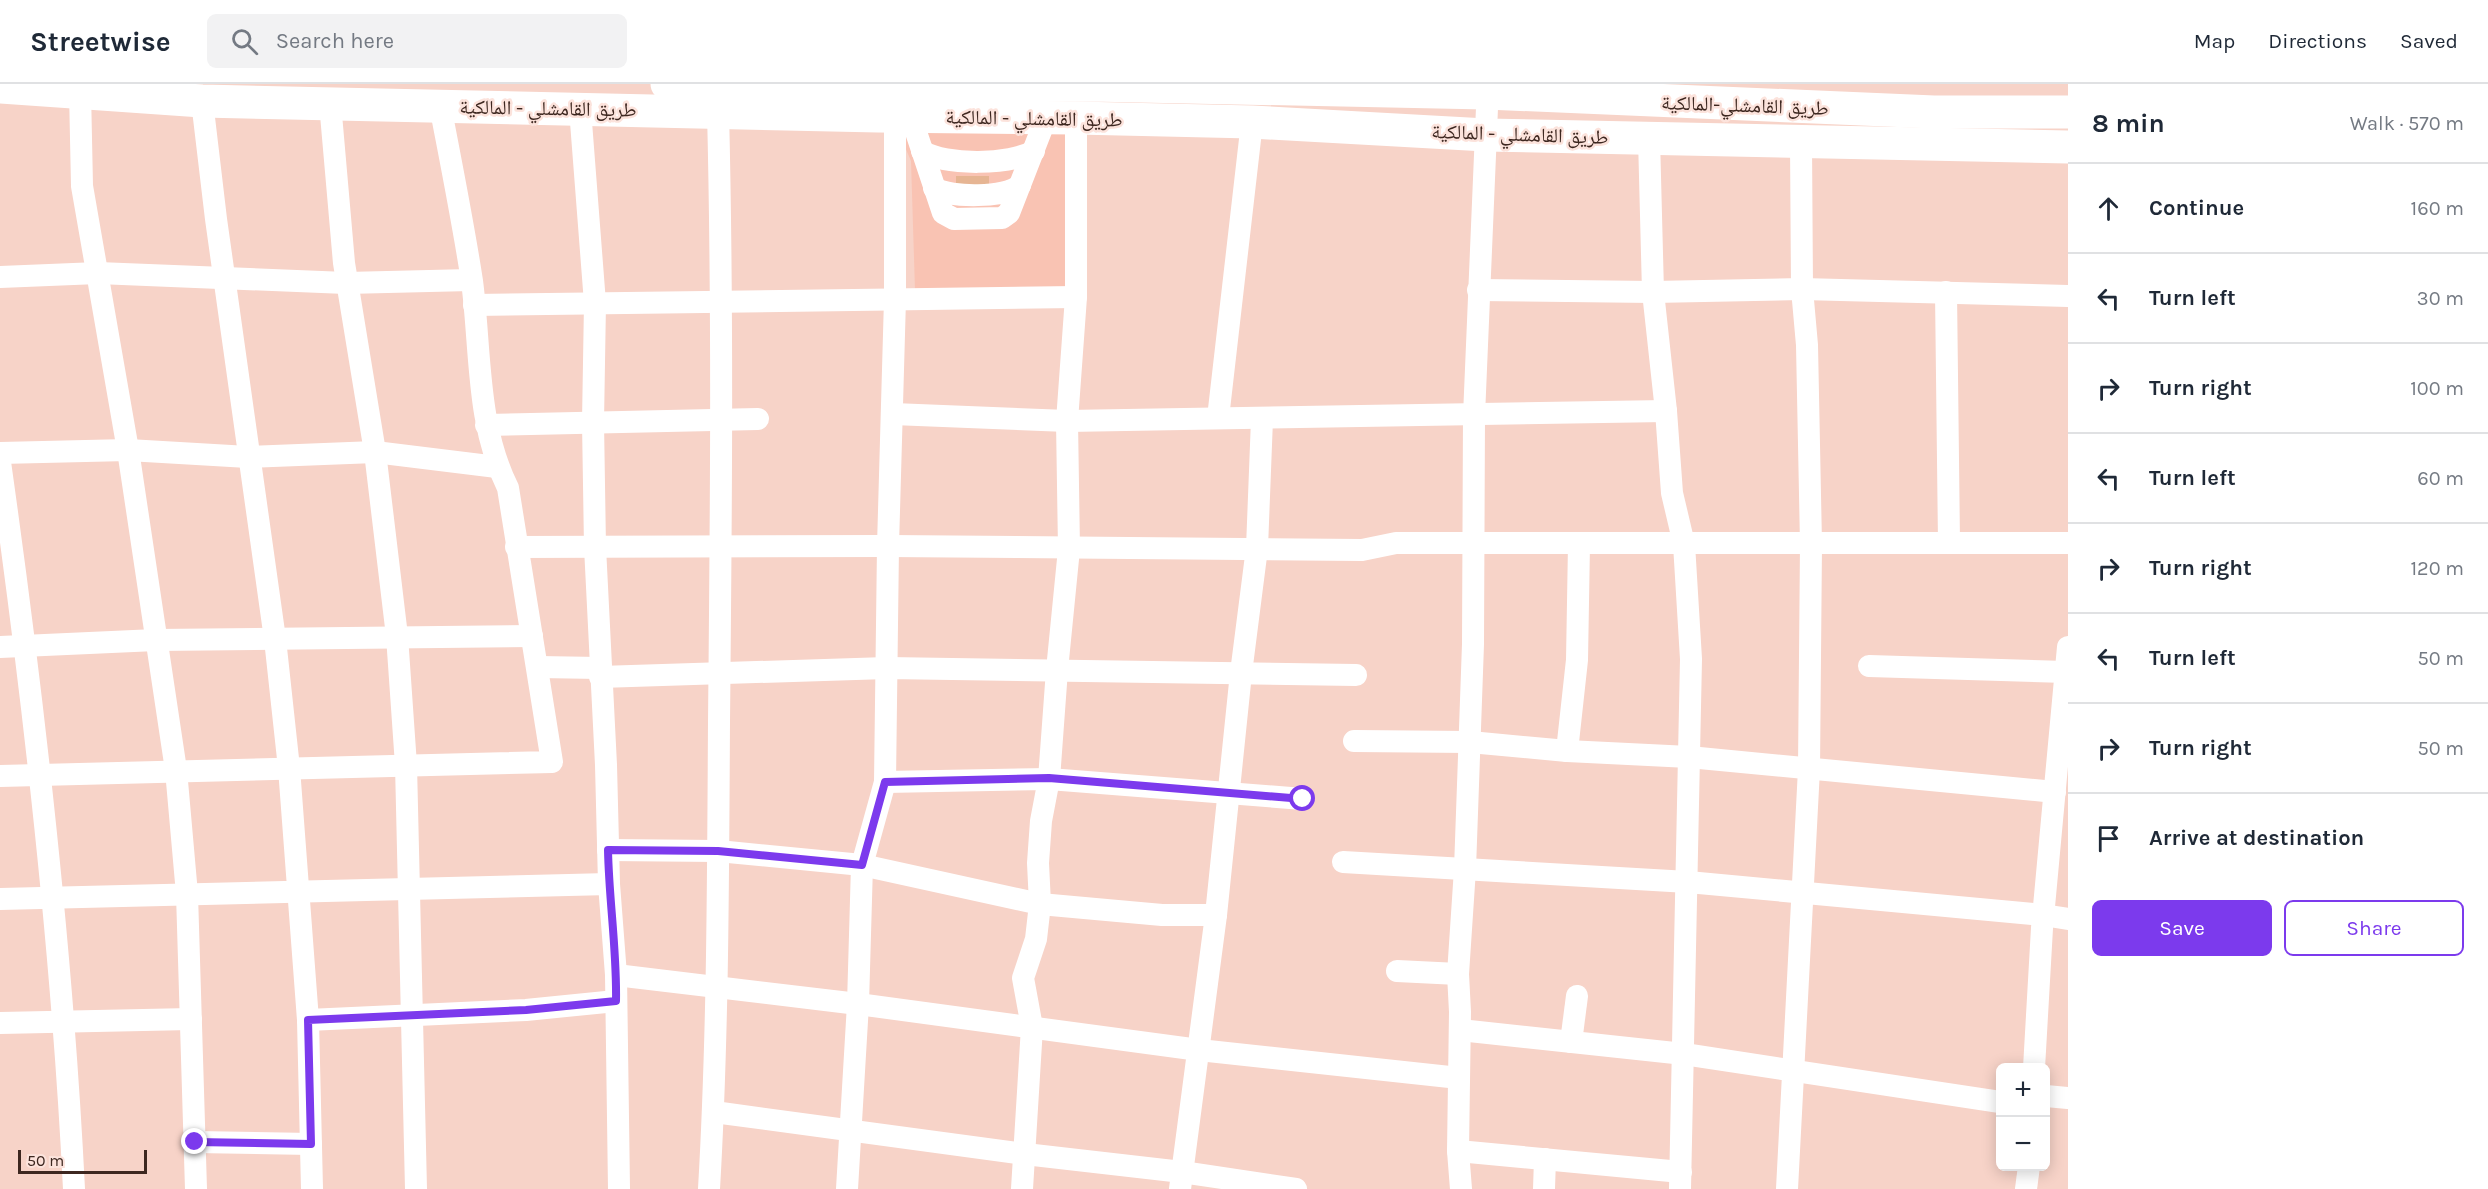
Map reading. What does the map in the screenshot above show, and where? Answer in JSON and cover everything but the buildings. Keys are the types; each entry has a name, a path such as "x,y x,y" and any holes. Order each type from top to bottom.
{"highway":[{"name":"طريق القامشلي-المالكية","path":"667,84 817,86 891,109 1098,85 1487,89 1934,112 2068,111"},
{"path":"1098,85 1109,119"},
{"name":"طريق القامشلي - المالكية","path":"0,87 202,101 718,111 891,109 1061,118 1252,122 1486,135 2068,147"}],"street":[{"path":"1461,1189 1458,1151 1460,1030 1458,974 1470,742 1474,416 1487,89"},
{"path":"80,91 82,186 128,450 176,770 187,894 196,1189"},
{"path":"202,101 248,457 275,639 289,768 308,1020 312,1189"},
{"path":"330,103 346,283 375,452 397,636 406,765 416,1189"},
{"path":"0,776 552,762 508,488 497,467 486,425 471,280 440,105"},
{"path":"580,109 595,303 593,422 595,547 609,884 616,975 619,1189"},
{"path":"891,109 922,152 943,213 950,218 998,218 1009,213 1034,151 1061,118"},
{"path":"847,1189 858,1004 862,865 885,782 888,546 895,299 891,109"},
{"path":"709,1189 714,1112 720,674 722,302 718,111"},
{"path":"1022,1189 1032,1027 1023,978 1036,939 1040,904 1038,863 1041,821 1049,778 1069,549 1067,422 1076,297 1061,118"},
{"path":"1218,418 1252,122"},
{"path":"1458,1151 1545,1159 1681,1185 1691,659 1684,544 1672,493 1653,292 1649,138"},
{"path":"1787,1189 1809,769 1811,543 1807,345 1802,289 1801,143"},
{"path":"922,152 947,160 1010,160 1034,151"},
{"path":"0,277 98,273 346,283 471,280"},
{"path":"1478,290 1653,292 1802,289 2068,296"},
{"path":"1946,292 1948,543"},
{"path":"474,305 1076,297"},
{"path":"893,414 1067,422 1666,411"},
{"path":"1181,1181 1216,915 1241,673 1257,549 1263,418"},
{"path":"486,425 759,420"},
{"path":"0,453 128,450 248,457 375,452 497,467"},
{"path":"0,462 26,646 40,774 74,1189"},
{"path":"516,547 888,546 1362,550 1396,543 2068,543"},
{"path":"1567,751 1577,660 1579,544"},
{"path":"0,647 156,640 532,636"},
{"path":"2034,1063 2043,915 2060,778 2068,648"},
{"path":"1869,666 2066,672"},
{"path":"538,667 600,672 720,674 887,668 1356,675"},
{"path":"1354,741 1470,742 1567,751 1689,757 1809,769 2060,778"},
{"path":"885,782 1049,778 1303,799"},
{"path":"608,850 718,851 862,865 1040,904 1162,915 1216,915"},
{"path":"1343,862 1688,882 2068,919"},
{"path":"0,899 609,884"},
{"path":"1397,971 1458,974"},
{"path":"616,975 858,1004 1199,1050 1459,1078"},
{"path":"1571,1042 1577,996"},
{"path":"308,1020 526,1010 616,1001"},
{"path":"0,1023 191,1018"},
{"path":"1460,1030 1684,1054 1996,1101"},
{"path":"2050,1096 2068,1098"},
{"path":"714,1112 1025,1154 1181,1181 1296,1189"},
{"path":"195,1142 311,1144"},
{"path":"1544,1189 1545,1159"},
{"path":"2026,1189 2028,1171"}],"shaded area":[{"path":"902,126 1067,128 1069,289 915,290 911,161 902,140"}],"route":[{"path":"195,1142 311,1144 308,1020 526,1010 616,1001 608,850 718,851 862,865 885,782 1049,778 1303,799"}]}
